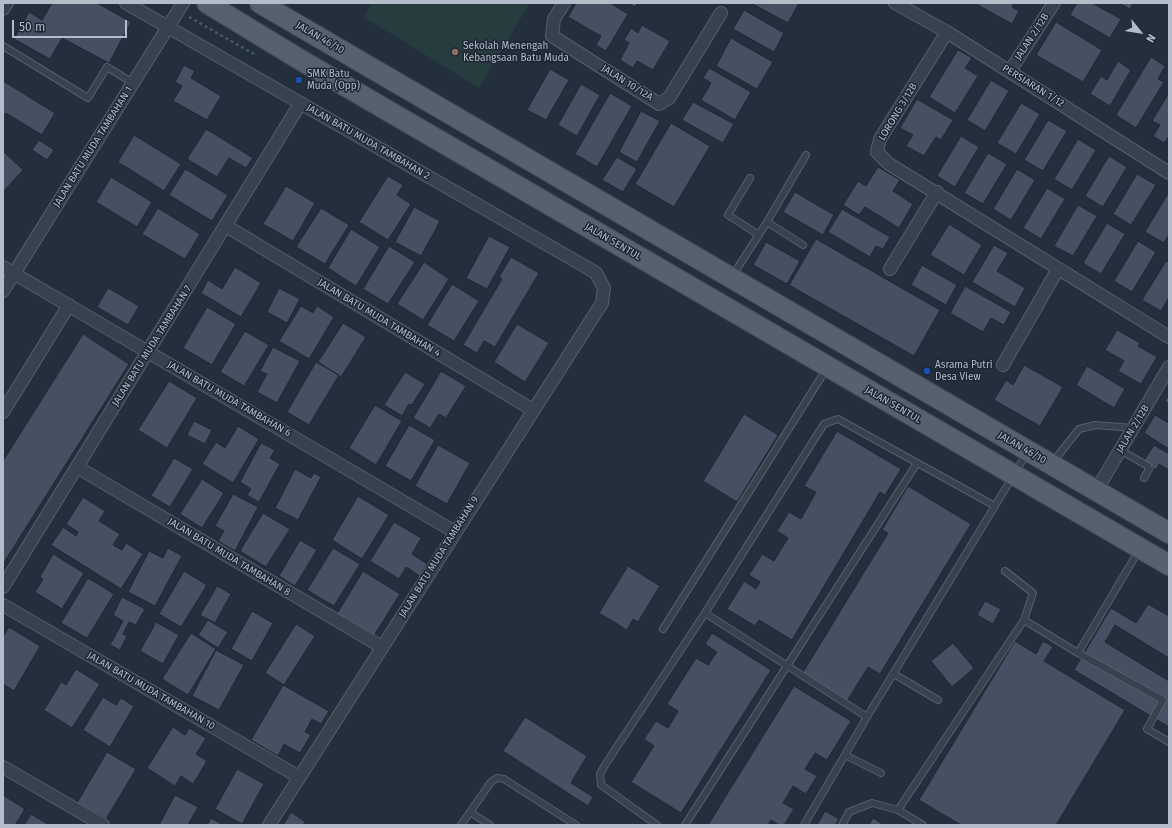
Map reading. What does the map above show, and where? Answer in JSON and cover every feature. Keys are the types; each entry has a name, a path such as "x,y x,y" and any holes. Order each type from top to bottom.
{"main road":[{"name":"JALAN SENTUL","path":"207,3 300,59 1014,475"},
{"name":"JALAN 46/10","path":"260,3 1169,533"},
{"path":"1014,475 1169,565"}],"street":[{"path":"3,9 7,3"},
{"name":"JALAN BATU MUDA TAMBAHAN 2","path":"126,3 586,267 596,273 604,288"},
{"name":"JALAN BATU MUDA TAMBAHAN 1","path":"3,291 183,3"},
{"name":"JALAN 10/12A","path":"564,3 554,19 552,36 659,104 669,98 720,13"},
{"name":"PERSIARAN 1/12","path":"896,3 947,32 1169,172"},
{"name":"JALAN 2/12B","path":"1010,71 1054,3"},
{"name":"LORONG 3/12B","path":"947,32 880,139 877,152 889,164 937,192 1058,269 1169,336"},
{"name":"JALAN BATU MUDA TAMBAHAN 7","path":"3,588 300,104"},
{"path":"890,269 937,192"},
{"name":"JALAN BATU MUDA TAMBAHAN 4","path":"226,226 533,410"},
{"name":"JALAN BATU MUDA TAMBAHAN 6","path":"3,266 455,532"},
{"path":"1003,365 1058,269"},
{"name":"JALAN BATU MUDA TAMBAHAN 9","path":"269,825 602,303 604,288"},
{"path":"3,412 69,305"},
{"name":"JALAN 2/12B","path":"1096,491 1169,367"},
{"name":"JALAN BATU MUDA TAMBAHAN 8","path":"77,467 382,647"},
{"name":"JALAN BATU MUDA TAMBAHAN 10","path":"3,605 299,777"},
{"path":"3,768 103,825"}],"lane":[{"path":"3,46 88,98 107,67 133,84"},
{"path":"731,278 767,222 806,155"},
{"path":"750,178 728,215 759,234"},
{"path":"767,222 803,245"},
{"path":"663,629 828,367"},
{"path":"657,825 601,785 600,774 705,613 824,424 838,419 995,506"},
{"path":"1051,465 1079,429 1095,425 1133,428"},
{"path":"1120,450 1148,466 1149,469 1144,478"},
{"path":"804,825 867,717 1028,452"},
{"path":"685,825 917,463"},
{"path":"1078,653 1140,548"},
{"path":"898,810 1024,620 1033,593 1005,571"},
{"path":"705,613 867,717"},
{"path":"1024,620 1078,653 1163,700 1147,729 1169,742"},
{"path":"894,674 938,700"},
{"path":"845,755 881,773"},
{"path":"461,825 491,782 497,778 504,779 576,825"},
{"path":"842,825 849,812 872,803 898,810 923,825"},
{"path":"470,812 490,825"}],"green space":[{"name":"Sekolah Menengah Kebangsaan Batu Muda","path":"372,3 530,3 479,88 364,17"}],"building":[{"path":"52,3 97,3 131,22 109,63 62,38 50,59 14,39 29,12 42,20"},
{"path":"576,3 610,3 628,14 606,51 596,45 601,36 568,17"},
{"path":"628,3 638,3 635,7"},
{"path":"751,3 799,3 788,23"},
{"path":"979,3 1014,3 1012,7 1019,11 1012,24 978,5"},
{"path":"1077,3 1092,3 1121,19 1110,38 1070,15"},
{"path":"1119,3 1133,3 1130,9"},
{"path":"744,10 784,33 774,52 733,29"},
{"path":"1056,22 1102,50 1083,82 1036,55"},
{"path":"642,25 670,41 653,70 637,61 633,68 620,60 629,43 624,40 631,28 638,33"},
{"path":"731,38 773,62 757,89 716,66"},
{"path":"958,50 972,58 965,68 978,76 955,113 929,97"},
{"path":"1151,57 1165,66 1158,79 1164,82 1136,128 1116,115"},
{"path":"1118,61 1131,70 1110,106 1090,94 1101,76 1107,80"},
{"path":"184,65 195,71 191,78 221,96 207,120 173,101 182,86 175,82"},
{"path":"709,68 751,92 735,120 701,100 711,83 703,78"},
{"path":"550,69 569,80 546,120 527,110"},
{"path":"991,80 1009,91 985,131 967,120"},
{"path":"3,81 55,113 42,135 6,113 3,117"},
{"path":"581,84 600,95 577,136 558,125"},
{"path":"610,93 632,106 597,167 575,154"},
{"path":"1169,93 1169,136 1164,143 1153,136 1160,125 1152,121"},
{"path":"917,99 953,120 941,140 936,137 924,156 906,146 913,135 900,128"},
{"path":"693,102 734,124 723,143 682,120"},
{"path":"1021,103 1040,114 1016,154 997,143"},
{"path":"641,111 660,121 637,162 619,152"},
{"path":"1048,120 1067,131 1043,171 1024,160"},
{"path":"671,123 710,146 674,207 635,184"},
{"path":"206,129 253,158 246,168 229,158 217,177 187,159"},
{"path":"134,135 181,164 164,191 118,162"},
{"path":"961,136 979,147 955,187 937,176"},
{"path":"1078,139 1096,150 1072,190 1054,179"},
{"path":"39,140 54,150 47,160 32,150"},
{"path":"3,151 23,170 3,192"},
{"path":"988,153 1007,164 983,204 964,193"},
{"path":"1109,156 1127,167 1103,207 1085,196"},
{"path":"617,157 637,169 623,192 602,180"},
{"path":"878,167 900,180 893,191 913,204 899,228 865,207 859,215 843,205 858,181 866,186"},
{"path":"185,169 228,195 212,221 169,195"},
{"path":"1017,169 1035,180 1011,220 993,209"},
{"path":"1137,174 1156,185 1131,225 1113,214"},
{"path":"388,176 403,185 397,195 411,204 388,240 359,222"},
{"path":"111,177 152,202 137,227 96,202"},
{"path":"286,186 315,203 293,241 263,224"},
{"path":"1047,188 1065,199 1041,239 1023,228"},
{"path":"795,192 834,215 823,235 783,212"},
{"path":"1169,192 1169,234 1164,243 1145,232"},
{"path":"1078,205 1097,216 1073,256 1054,246"},
{"path":"414,207 440,221 421,256 395,242"},
{"path":"158,208 200,234 185,259 142,234"},
{"path":"321,208 349,225 325,264 296,247"},
{"path":"842,209 890,237 883,249 876,246 870,257 828,232"},
{"path":"1107,223 1125,234 1101,274 1083,263"},
{"path":"949,224 982,245 964,275 930,255"},
{"path":"351,229 380,247 356,286 328,268"},
{"path":"489,236 510,247 487,289 466,278"},
{"path":"816,239 940,310 914,356 789,285"},
{"path":"1138,241 1156,252 1132,292 1114,281"},
{"path":"766,242 800,261 787,284 753,265"},
{"path":"994,245 1008,253 997,271 1025,288 1015,307 972,282"},
{"path":"389,246 415,262 388,304 363,289"},
{"path":"511,257 539,273 495,347 484,341 477,353 463,345 502,279 499,277"},
{"path":"1166,261 1169,262 1169,297 1161,311 1142,300"},
{"path":"424,262 449,279 423,320 397,304"},
{"path":"922,265 957,285 946,305 911,285"},
{"path":"235,267 261,283 241,317 201,293 208,280 222,289"},
{"path":"452,284 479,301 454,341 427,325"},
{"path":"965,286 1011,312 1004,325 991,318 983,332 950,313"},
{"path":"108,288 139,306 128,325 97,307"},
{"path":"279,288 300,299 287,323 267,312"},
{"path":"301,306 313,313 317,306 334,317 309,359 279,341"},
{"path":"207,307 236,324 212,365 183,348"},
{"path":"343,323 366,337 341,377 318,362"},
{"path":"517,324 549,343 525,382 494,362"},
{"path":"1117,330 1140,343 1138,346 1157,357 1141,384 1118,371 1124,361 1105,350"},
{"path":"245,331 269,345 244,386 220,372"},
{"path":"83,334 129,364 3,564 3,461"},
{"path":"273,347 300,361 277,403 257,392 267,374 260,371"},
{"path":"316,362 339,375 309,425 287,412"},
{"path":"1024,365 1063,387 1040,426 994,400 1006,380 1013,385"},
{"path":"1087,366 1125,389 1114,408 1076,385"},
{"path":"441,371 466,386 446,418 439,414 430,428 413,418"},
{"path":"405,372 425,384 412,405 409,404 402,416 384,405"},
{"path":"169,381 197,398 167,448 138,430"},
{"path":"1169,395 1169,404 1165,401"},
{"path":"375,405 402,421 376,465 349,448"},
{"path":"744,414 778,435 737,502 703,481"},
{"path":"1155,415 1169,423 1169,449 1144,433"},
{"path":"194,421 212,430 205,444 187,435"},
{"path":"409,425 435,440 411,481 385,466"},
{"path":"238,426 259,439 233,483 202,464 216,442 225,448"},
{"path":"837,431 901,469 885,495 880,492 792,640 759,620 755,626 727,609 744,581 756,589 760,582 749,575 762,554 774,561 788,538 777,531 789,512 801,519 816,492 804,486"},
{"path":"261,443 275,450 270,458 280,464 259,502 247,495 251,489 240,482"},
{"path":"438,445 470,463 447,504 415,486"},
{"path":"1154,445 1169,454 1169,470 1159,464 1156,470 1143,462"},
{"path":"174,458 193,469 170,507 151,496"},
{"path":"295,469 311,478 314,473 321,477 298,520 275,508"},
{"path":"202,479 224,493 202,528 180,514"},
{"path":"908,486 971,524 880,674 868,667 847,701 802,674 888,533 882,530"},
{"path":"233,494 258,507 235,551 218,541 224,531 215,526"},
{"path":"358,496 389,515 362,559 332,540"},
{"path":"83,497 105,511 99,521 120,534 113,545 122,550 126,543 143,554 121,589 51,545 63,527 76,536 78,532 66,524"},
{"path":"263,513 290,529 266,567 240,551"},
{"path":"394,522 421,538 412,554 427,564 420,576 406,567 399,579 370,561"},
{"path":"300,540 317,550 295,586 279,576"},
{"path":"168,548 182,556 155,606 128,592 149,551 163,558"},
{"path":"333,548 360,564 334,606 307,590"},
{"path":"53,554 84,573 62,609 35,592 43,579 40,577"},
{"path":"628,566 660,586 638,622 633,619 627,630 599,613"},
{"path":"184,571 207,585 181,627 159,614"},
{"path":"363,571 400,594 372,639 335,617"},
{"path":"88,578 114,594 87,638 61,623"},
{"path":"217,586 231,594 215,623 200,615"},
{"path":"122,597 145,609 136,625 129,622 123,634 127,636 120,650 110,645 123,621 113,615"},
{"path":"985,601 1001,609 993,624 977,615"},
{"path":"1148,604 1169,616 1169,658 1115,625 1105,642 1169,681 1169,727 1074,670 1111,608 1136,623"},
{"path":"252,611 273,623 252,661 231,649"},
{"path":"208,620 228,632 218,648 198,635"},
{"path":"156,622 179,635 163,664 140,651"},
{"path":"296,624 315,636 284,685 265,673"},
{"path":"9,627 40,646 14,691 3,684 3,637"},
{"path":"191,633 216,649 188,695 162,679"},
{"path":"712,633 771,670 681,813 631,782 654,746 644,739 656,721 668,728 678,711 667,704 696,658 708,665 717,652 705,644"},
{"path":"1015,641 1036,654 1043,641 1053,647 1044,661 1125,710 1056,825 961,825 919,800"},
{"path":"953,643 974,668 952,687 931,661"},
{"path":"216,650 244,665 219,710 192,696"},
{"path":"76,669 100,684 72,728 44,710 61,682 66,685"},
{"path":"283,685 329,711 321,724 312,719 305,732 311,735 300,753 284,744 278,756 251,740"},
{"path":"794,686 851,721 827,760 815,753 805,769 817,776 806,794 793,786 783,803 794,809 784,825 779,825 771,820 768,825 708,825"},
{"path":"103,697 116,705 121,698 134,706 110,747 83,730"},
{"path":"525,717 587,756 571,783 593,797 588,806 503,751"},
{"path":"173,727 185,735 189,728 206,738 196,754 207,761 193,784 181,776 175,786 147,768"},
{"path":"107,752 136,769 106,819 77,803"},
{"path":"237,769 264,784 242,824 215,809"},
{"path":"3,795 25,809 15,825 3,825"},
{"path":"175,795 198,807 188,825 159,825"},
{"path":"825,811 839,819 835,825 817,825"},
{"path":"291,812 305,822 303,825 283,825"},
{"path":"31,814 49,825 24,825"},
{"path":"211,818 223,825 207,825"},
{"path":"873,818 884,825 869,825"}],"place":[{"name":"Sekolah Menengah Kebangsaan Batu Muda","path":"455,52"},
{"name":"SMK Batu Muda (Opp)","path":"299,80"},
{"name":"Asrama Putri Desa View","path":"927,371"}]}
